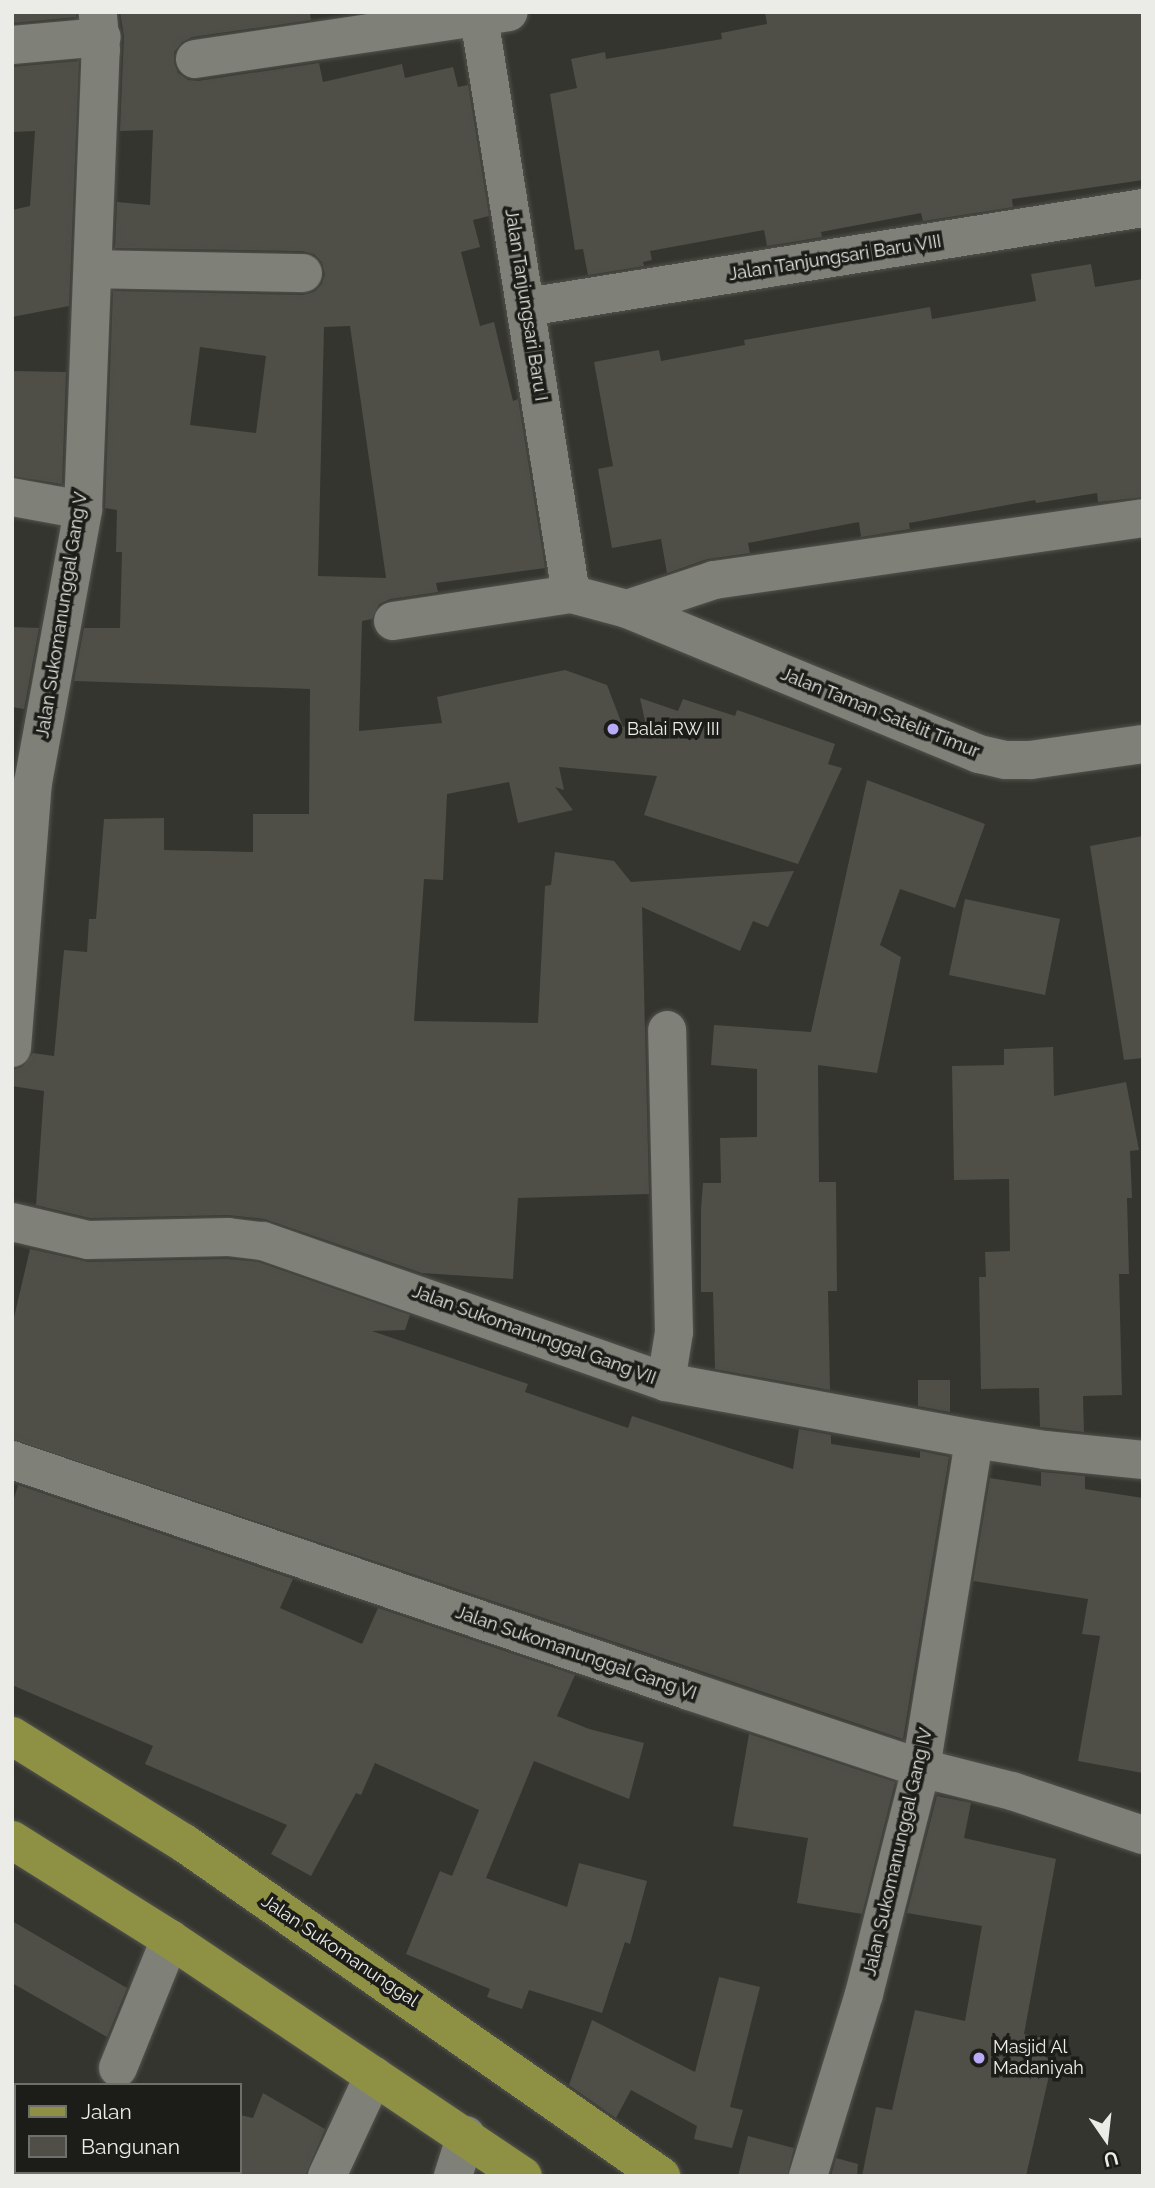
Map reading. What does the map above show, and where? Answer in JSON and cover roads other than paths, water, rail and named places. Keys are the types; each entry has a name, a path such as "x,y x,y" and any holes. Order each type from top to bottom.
{"main road":[{"name":"Jalan Sukomanunggal","path":"12,1736 184,1843 661,2176"},
{"path":"12,1840 170,1939 466,2135 523,2176"}],"street":[{"path":"195,59 342,24 494,15"},
{"name":"Jalan Tanjungsari Baru I","path":"494,15 527,307 571,594"},
{"path":"12,45 100,25"},
{"name":"Jalan Sukomanunggal Gang V","path":"12,1048 16,952 33,783 83,510 100,25"},
{"name":"Jalan Tanjungsari Baru VIII","path":"527,307 1143,208"},
{"path":"93,270 303,273"},
{"path":"12,497 83,510"},
{"path":"627,609 714,579 1143,517"},
{"name":"Jalan Taman Satelit Timur","path":"393,621 571,594 627,609 979,754 1005,760 1031,760 1143,744"},
{"path":"666,1382 674,1332 667,1030"},
{"name":"Jalan Sukomanunggal Gang VII","path":"12,1223 88,1240 228,1237 263,1241 666,1382 974,1439 1045,1450 1143,1460"},
{"name":"Jalan Sukomanunggal Gang IV","path":"808,2176 864,1994 921,1768 974,1439"},
{"name":"Jalan Sukomanunggal Gang VI","path":"12,1460 921,1768 1012,1791 1143,1835"},
{"path":"118,2068 170,1939"},
{"path":"327,2176 374,2075"},
{"path":"453,2176 466,2135"}],"place":[{"name":"Balai RW III","path":"613,729"},
{"name":"Masjid Al Madaniyah","path":"979,2058"}]}
